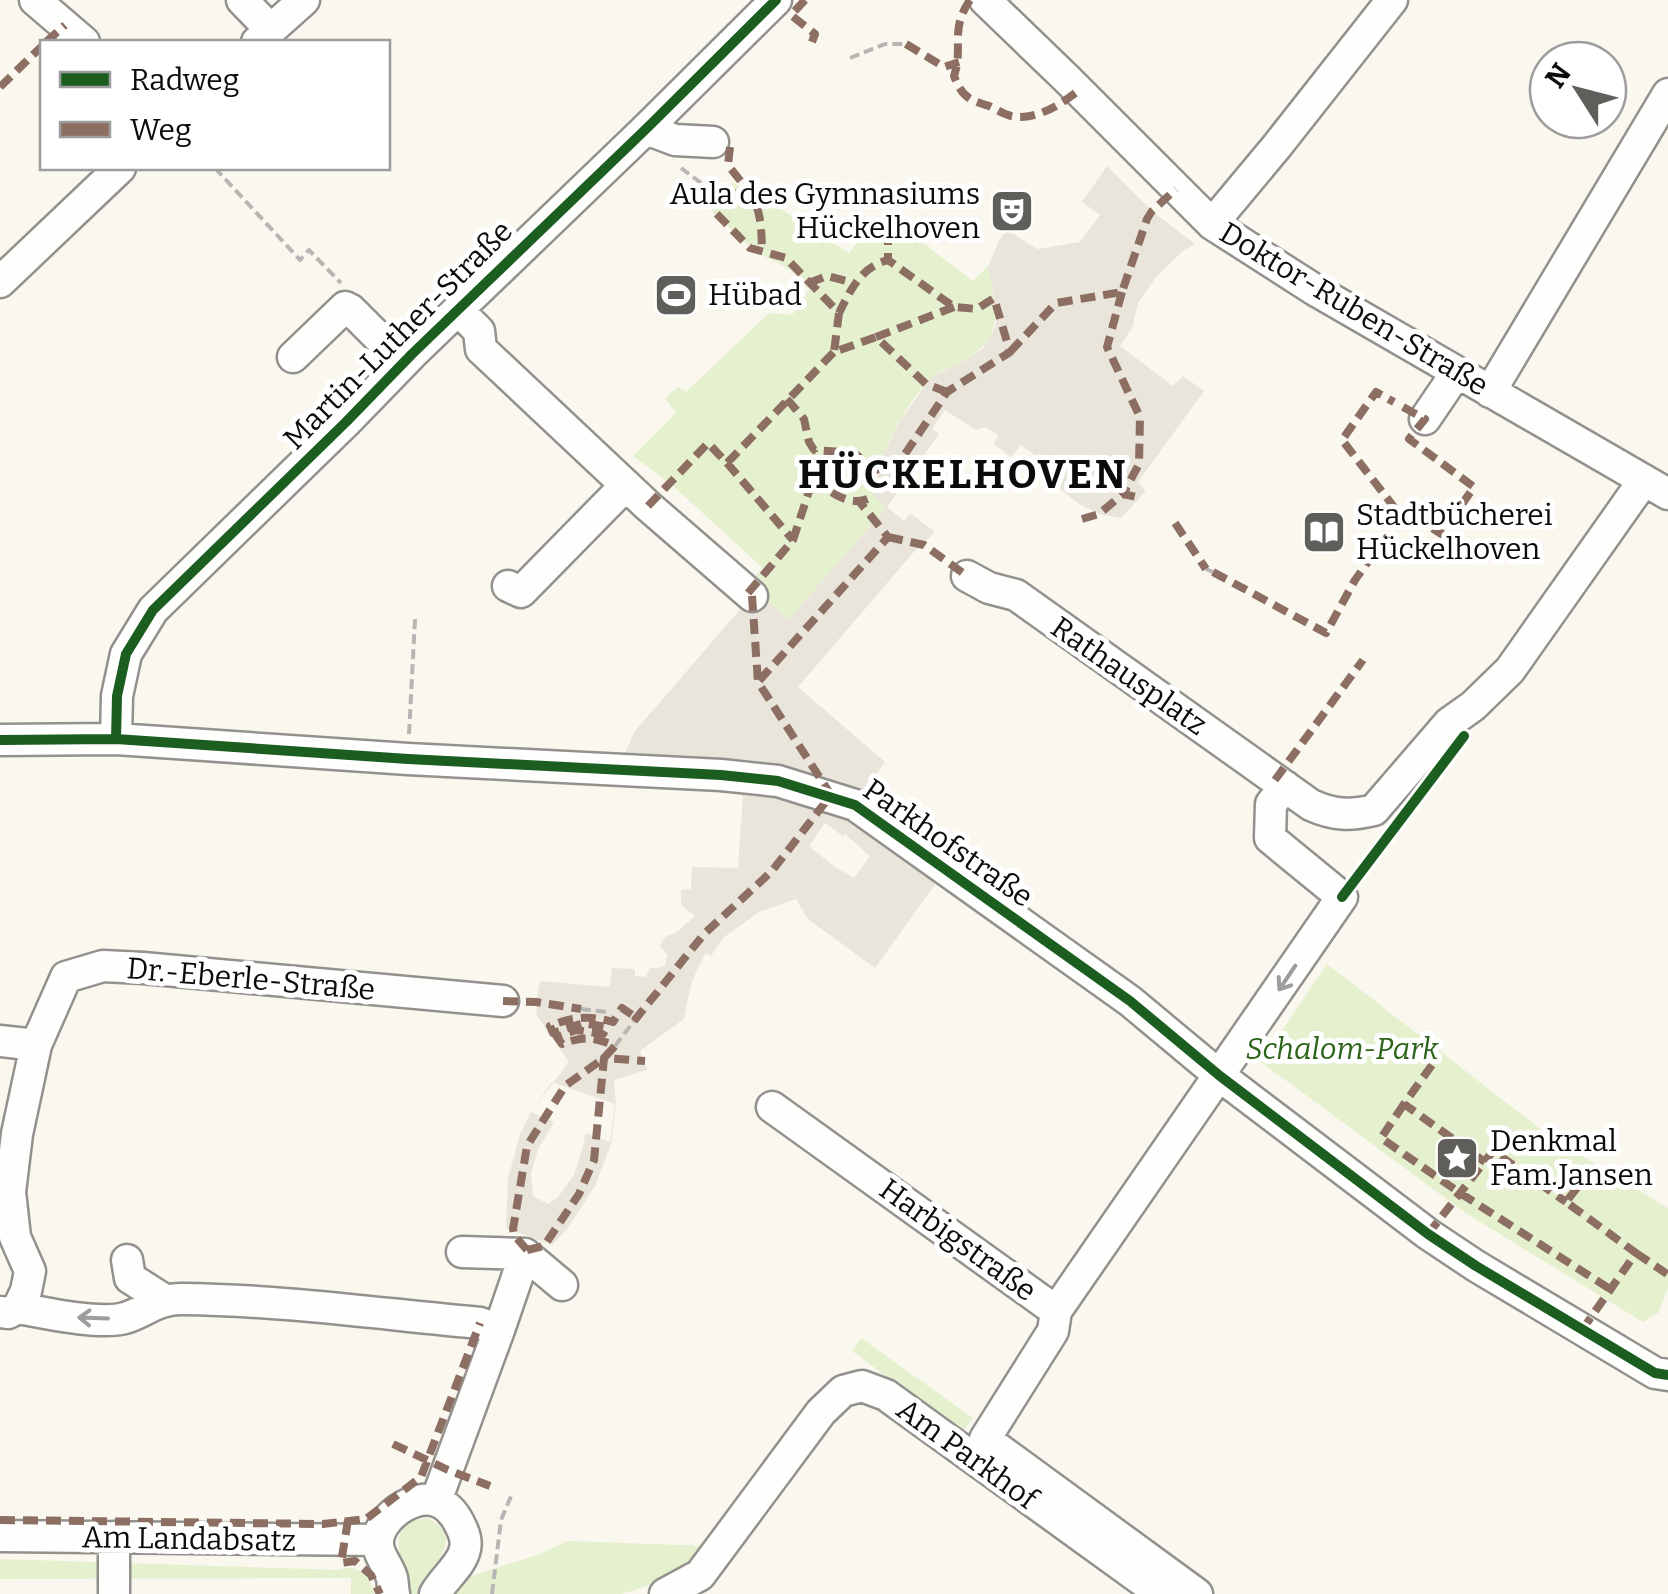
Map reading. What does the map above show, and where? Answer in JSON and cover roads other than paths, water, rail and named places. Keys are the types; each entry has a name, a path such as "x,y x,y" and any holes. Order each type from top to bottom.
{"street":[{"path":"35,0 82,40"},
{"path":"242,0 264,36 304,0"},
{"name":"Martin-Luther-Straße","path":"116,738 117,696 126,654 153,610 776,0"},
{"name":"Doktor-Ruben-Straße","path":"985,0 1212,224 1315,290 1656,487"},
{"path":"1212,224 1252,186 1316,109 1392,0"},
{"path":"1490,392 1516,338 1567,252 1668,94"},
{"path":"646,129 674,140 713,142"},
{"path":"0,282 118,170"},
{"path":"294,357 344,307 352,310 403,362"},
{"path":"458,310 479,331 481,349 752,596"},
{"path":"1426,418 1456,372"},
{"path":"508,586 521,592 626,484"},
{"name":"Rathausplatz","path":"967,576 989,588 1016,594 1310,806 1341,815 1358,814 1374,810 1449,723 1510,670 1656,487"},
{"name":"Parkhofstraße","path":"0,740 116,738 408,759 721,775 778,781 856,804 1130,1001 1220,1076 1444,1244 1655,1373 1668,1375"},
{"name":"Harbigstraße","path":"772,1106 1056,1311 1342,897 1270,838 1271,804 1285,786"},
{"name":"Dr.-Eberle-Straße","path":"9,1310 26,1291 30,1271 15,1238 10,1192 17,1134 36,1045 66,976 103,966 503,1001"},
{"path":"0,1041 36,1045"},
{"path":"462,1252 525,1254 562,1285"},
{"path":"436,1500 525,1254"},
{"path":"127,1260 130,1278 174,1299 347,1309 480,1323 499,1330"},
{"path":"9,1310 122,1319 174,1299"},
{"path":"1056,1311 1053,1331 985,1438 1197,1594"},
{"name":"Am Parkhof","path":"665,1594 700,1575 821,1412 843,1391 862,1386 886,1395 1161,1594"},
{"path":"394,1594 392,1576 382,1559 380,1531 396,1511 423,1500 436,1500 459,1522 465,1551 435,1594"},
{"name":"Am Landabsatz","path":"0,1536 378,1540"},
{"path":"114,1537 114,1594"}],"place":[{"name":"Aula des Gymnasiums Hückelhoven","path":"1012,211"},
{"name":"Hübad","path":"676,295"},
{"name":"Stadtbücherei Hückelhoven","path":"1324,532"},
{"name":"Denkmal Fam.Jansen","path":"1457,1158"}],"district":[{"name":"HÜCKELHOVEN","path":"963,474"}],"park label":[{"name":"Schalom-Park","path":"1342,1049"}]}
